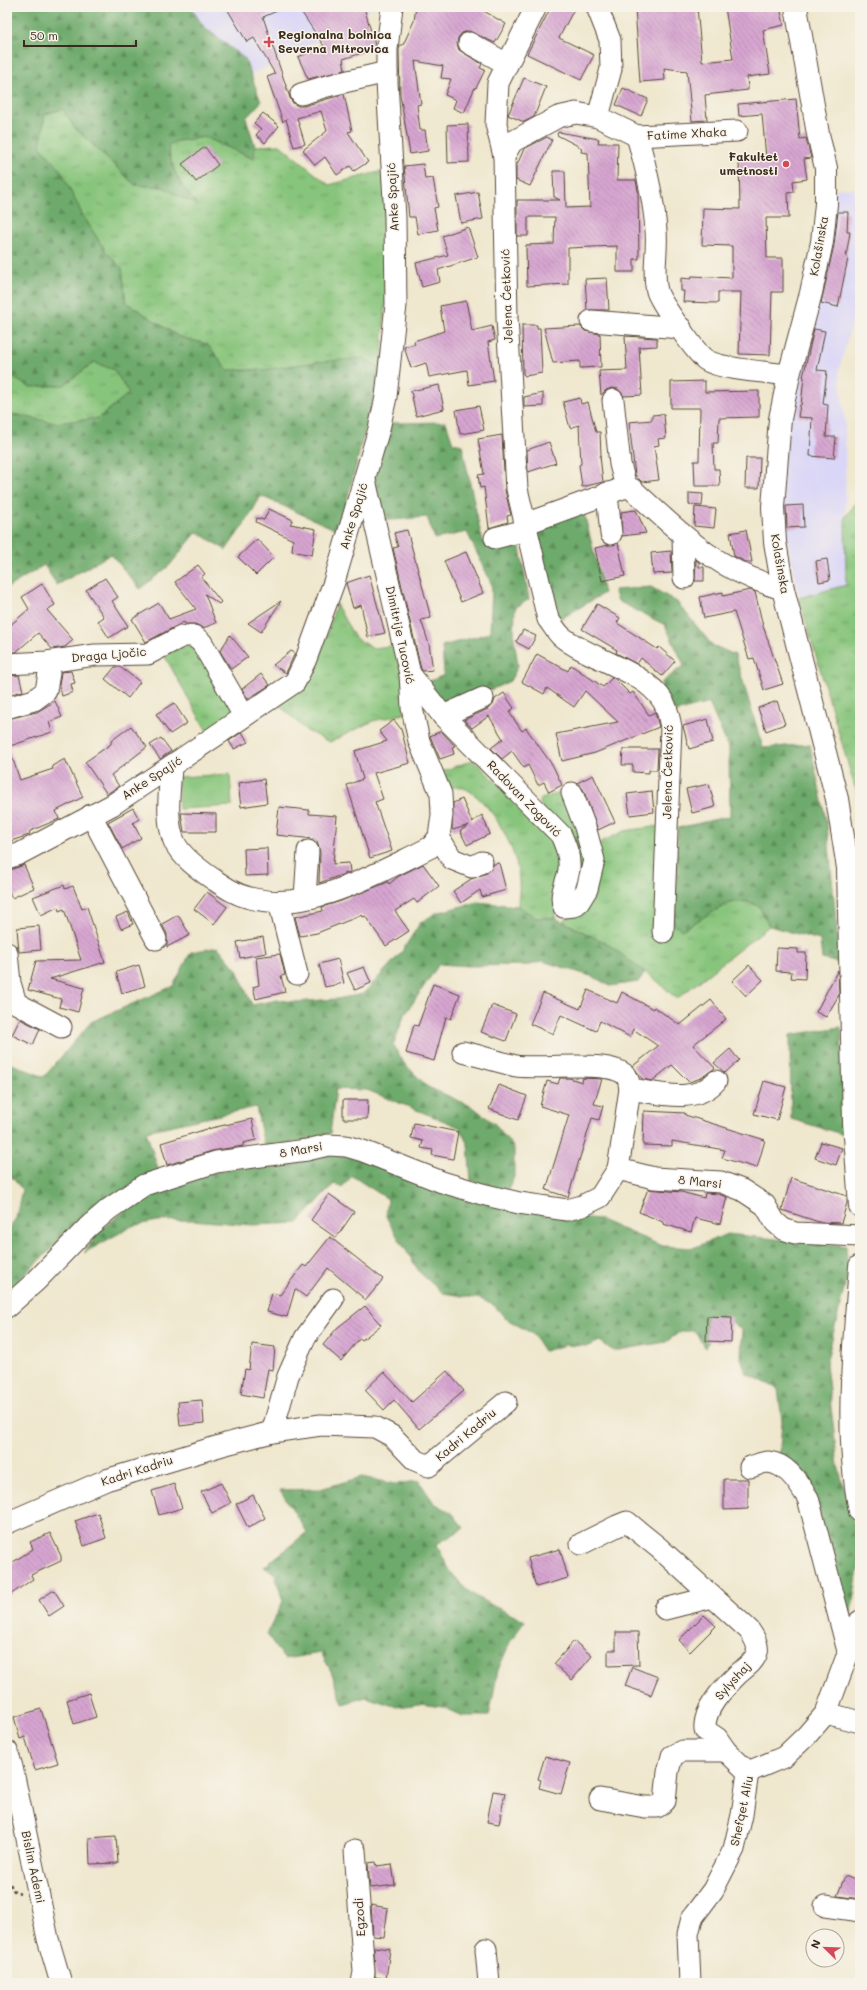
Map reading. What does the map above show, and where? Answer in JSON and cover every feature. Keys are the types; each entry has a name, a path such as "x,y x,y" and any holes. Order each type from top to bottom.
{"main road":[{"name":"Kolašinska","path":"796,7 818,134 826,168 826,204 822,242 811,293 789,375 780,419 773,507 775,542 784,589 837,799 848,868 854,1122 860,1206"},
{"path":"860,1266 851,1431 855,1485 860,1511"}],"street":[{"name":"Anke Spajić","path":"7,858 19,854 112,804 171,766 295,682 306,659 334,582 364,480 386,397 396,305 395,217 387,72 392,7"},
{"path":"597,7 610,40 611,68 598,117"},
{"name":"Jelena Ćetković","path":"535,9 498,83 496,124 504,156 508,342 517,489 548,619 560,635 567,651 643,682 658,694 668,711 671,727 663,932"},
{"path":"469,43 507,64"},
{"path":"301,94 387,72"},
{"name":"Fatime Xhaka","path":"504,156 512,142 558,117 576,113 598,117 637,136 737,131"},
{"name":"Fatime Xhaka","path":"637,136 648,175 656,232 654,278 657,294 696,351 705,360 717,365 789,375"},
{"path":"591,321 681,328"},
{"path":"611,534 620,464 613,400"},
{"name":"Dimitrije Tucović","path":"364,480 410,674 412,708 419,741 441,794 442,815 439,837"},
{"path":"495,538 617,490 632,489 683,535 716,561 761,583 784,589"},
{"path":"683,535 684,578"},
{"name":"Draga Ljočic","path":"7,664 47,662 95,655 148,654 180,637 194,636 202,643 244,716"},
{"path":"10,707 34,700 46,691 49,673 47,662"},
{"name":"Radovan Zogović","path":"410,674 443,716 561,835 569,853 569,870 561,900 564,906 569,908 579,902 587,889 594,860 585,827 572,792"},
{"path":"443,716 483,698"},
{"path":"171,766 170,826 174,842 182,854 205,874 233,892 250,898 289,902 348,887 431,847 439,837 452,859 472,867 482,862"},
{"path":"91,815 156,939"},
{"path":"305,898 308,851"},
{"path":"279,902 297,974"},
{"path":"7,953 10,983 16,1003 61,1027"},
{"path":"463,1052 518,1066 609,1068 620,1072 627,1077 630,1089 679,1096 694,1095 710,1088 716,1080"},
{"name":"8 Marsi","path":"7,1307 36,1281 88,1227 109,1209 144,1186 216,1162 306,1150 328,1145 346,1146 363,1151 442,1182 482,1194 519,1203 567,1210 582,1206 600,1198 618,1169 630,1089"},
{"name":"8 Marsi","path":"618,1169 654,1178 721,1182 742,1190 765,1205 775,1222 783,1229 795,1233 860,1236"},
{"path":"272,1432 288,1376 305,1338 334,1299"},
{"name":"Kadri Kadriu","path":"7,1523 106,1480 226,1444 272,1432 322,1425 375,1426 392,1436 415,1460 429,1466 506,1402"},
{"path":"750,1468 767,1462 782,1467 796,1480 808,1498 848,1651"},
{"name":"Sylyshaj","path":"581,1544 627,1522 639,1530 749,1630 756,1640 757,1652 750,1664 736,1676 709,1709 705,1722 705,1730 717,1738 726,1751 748,1772"},
{"path":"665,1610 712,1597"},
{"name":"Shefqet Aliu","path":"690,1983 688,1934 692,1918 713,1890 734,1850 742,1815 748,1772 784,1757 807,1735 826,1713 860,1621"},
{"path":"826,1713 860,1722"},
{"name":"Bislim Ademi","path":"7,1751 12,1767 48,1939 61,1983"},
{"path":"600,1799 645,1807 658,1807 665,1801 668,1772 672,1756 682,1751 726,1751"},
{"name":"Egzodi","path":"355,1850 364,1972 362,1983"},
{"path":"825,1906 860,1911"},
{"path":"486,1949 489,1983"}],"shaded area":[{"name":"Regionalna bolnica Severna Mitrovica","path":"191,7 374,7 282,60 251,74 245,59 203,26"},
{"path":"854,188 860,267 860,291 839,371 845,422 846,585 799,598 779,500 793,400 836,189"},
{"path":"860,787 860,859 855,788"}],"green space":[{"path":"7,7 191,7 203,26 245,59 261,102 246,118 255,146 254,159 205,137 177,141 168,145 171,162 177,177 197,204 180,197 163,187 135,185 74,127 63,109 45,114 40,146 61,171 82,214 106,252 122,268 126,302 179,337 207,344 228,370 263,370 317,362 363,358 381,368 339,531 261,496 249,517 226,550 197,532 169,566 140,589 111,554 57,585 44,565 7,588 7,413 55,423 99,418 129,393 114,370 94,362 64,385 31,387 7,375"},
{"path":"63,109 74,127 135,185 163,187 180,197 196,203 185,190 177,177 171,162 168,145 177,141 205,137 253,159 255,146 280,145 329,185 386,170 386,295 381,368 317,362 263,370 228,370 207,344 179,337 126,302 122,268 106,252 82,214 61,171 40,146 45,114"},
{"path":"94,362 114,370 129,393 100,418 55,423 7,413 7,375 31,387 64,385"},
{"path":"446,422 453,443 462,445 484,544 518,537 529,599 515,608 514,638 518,666 510,681 447,710 428,682 444,675 442,646 490,633 492,585 467,532 435,539 427,517 380,521 372,483 380,455 392,423"},
{"path":"860,498 860,787 855,788 799,598 846,585 845,517"},
{"path":"583,509 604,593 559,620 531,528"},
{"path":"651,587 677,602 712,645 735,655 763,748 810,744 827,825 840,963 822,959 820,940 769,926 759,906 746,901 728,903 682,930 674,925 678,828 730,816 729,749 709,703 675,712 660,684 684,665 665,625 618,601 614,590"},
{"path":"336,604 355,638 372,648 399,645 407,713 373,721 330,742 307,731 280,706 307,679 323,648"},
{"path":"189,644 201,653 235,709 208,733 164,655"},
{"path":"473,760 545,829 562,856 555,902 555,918 536,918 518,906 518,869 503,830 478,797 466,789 447,787 440,772"},
{"path":"230,774 232,806 179,809 178,777"},
{"path":"563,791 587,853 581,889 572,890 539,800"},
{"path":"659,826 674,925 707,914 735,902 745,902 759,906 769,926 677,999 657,981 613,948 563,921 582,907 599,843 624,831"},
{"path":"477,902 518,906 536,918 555,918 609,945 645,972 638,982 610,986 594,977 542,961 530,965 468,966 439,964 404,1016 393,1045 404,1063 428,1087 473,1107 496,1125 514,1148 514,1177 507,1192 471,1181 468,1145 459,1127 367,1090 336,1089 330,1134 265,1150 256,1107 146,1131 160,1175 92,1210 7,1291 7,1232 16,1218 22,1189 7,1172 7,1062 44,1077 91,1022 173,986 191,952 218,947 237,970 252,1005 277,1000 294,1002 337,999 363,994 401,953 420,923 436,913"},
{"path":"841,1027 845,1135 791,1119 790,1035"},
{"path":"329,1151 561,1215 598,1219 662,1246 693,1248 727,1234 846,1246 848,1272 826,1364 838,1466 852,1516 859,1564 850,1618 810,1496 779,1462 782,1421 778,1389 746,1373 741,1358 742,1330 728,1319 715,1323 706,1348 694,1331 681,1331 666,1342 613,1351 600,1341 588,1346 565,1345 544,1351 533,1334 505,1318 495,1306 481,1299 443,1293 420,1273 386,1216 388,1199 352,1176 342,1187 334,1184 298,1223 253,1225 191,1220 157,1221 132,1226 84,1253 98,1232 128,1208 151,1195 195,1176"},
{"path":"362,1477 394,1484 419,1481 434,1503 452,1513 464,1528 437,1544 453,1575 462,1585 482,1600 525,1621 511,1640 498,1670 489,1716 463,1716 443,1707 419,1704 397,1707 366,1697 343,1704 331,1671 321,1653 284,1659 267,1634 283,1601 275,1575 264,1567 307,1532 280,1490 320,1489"}],"building":[{"path":"226,7 286,7 263,17 290,98 293,103 298,106 304,106 344,94 352,131 348,132 368,162 354,171 350,166 337,175 325,157 315,165 303,150 327,131 321,111 297,118 305,144 294,147 286,119 283,122 267,77 275,74 254,38 247,42"},
{"path":"298,7 364,7 375,49 343,59 345,70 308,79 298,57 324,46"},
{"path":"416,7 477,7 506,24 495,43 469,31 462,33 458,38 457,44 459,50 482,64 480,68 485,70 476,88 475,87 464,113 453,108 456,100 445,95 451,79 441,78 443,66 415,61 421,104 417,105 420,130 425,130 428,151 410,154 400,94 399,50 400,45 403,45 414,21"},
{"path":"551,7 575,7 559,38 594,55 581,80 527,54"},
{"path":"635,7 697,7 702,62 733,59 725,7 780,7 784,25 763,30 770,74 747,77 748,90 705,95 707,120 692,121 687,71 664,68 665,80 640,82"},
{"path":"524,78 546,87 534,117 524,122 508,115"},
{"path":"623,88 648,99 641,116 616,105"},
{"path":"796,99 800,139 806,138 811,158 804,159 807,179 793,181 794,192 788,193 789,218 766,218 767,258 783,258 783,292 772,292 770,355 739,354 741,292 718,292 718,303 683,302 684,291 681,291 681,278 691,279 692,276 732,278 732,246 702,245 703,208 740,209 739,159 766,158 762,114 739,116 738,104"},
{"path":"263,113 279,126 265,143 256,135 261,129 254,123"},
{"path":"468,124 469,162 448,163 447,125"},
{"path":"558,132 599,139 598,143 618,143 617,180 636,180 638,191 639,259 634,259 634,272 617,272 617,246 568,248 568,284 527,286 526,245 554,244 555,217 528,217 528,236 517,236 517,200 560,200 554,197 553,171 565,171 566,208 590,207 588,153 581,152 582,148 557,135"},
{"path":"547,137 552,140 530,186 516,180 516,167 524,149"},
{"path":"205,147 218,165 196,182 182,164"},
{"path":"423,164 425,179 433,178 438,207 434,208 438,230 418,234 415,217 409,217 404,166"},
{"path":"478,192 483,219 461,223 456,196"},
{"path":"838,212 848,212 847,232 850,232 846,257 848,258 838,307 821,303 834,245"},
{"path":"468,227 478,257 438,270 440,282 422,287 416,263 448,255 442,236"},
{"path":"607,278 609,310 587,310 585,279"},
{"path":"466,301 472,331 492,326 495,340 488,342 494,381 469,385 467,370 429,377 426,363 411,368 404,347 415,344 414,341 444,331 440,306"},
{"path":"522,325 537,325 537,328 540,328 542,373 525,376 523,374"},
{"path":"580,326 585,331 600,334 601,367 580,368 580,361 553,363 544,328"},
{"path":"814,329 825,331 817,370 827,371 823,404 828,405 826,437 836,437 834,458 810,456 812,418 798,417 801,405 803,377"},
{"path":"625,336 657,338 657,346 639,347 642,395 624,396 618,389 612,388 606,390 601,395 599,371 627,370"},
{"path":"705,381 705,392 759,391 759,417 719,418 718,443 713,443 714,469 719,469 720,486 695,486 694,461 699,461 700,408 671,408 671,382"},
{"path":"439,385 444,409 416,416 411,391"},
{"path":"543,393 543,406 524,407 524,397"},
{"path":"580,398 581,404 588,402 596,432 600,432 600,456 603,482 582,487 579,465 581,464 579,425 570,428 563,402"},
{"path":"479,406 484,430 460,434 456,410"},
{"path":"664,414 666,438 658,439 659,445 654,446 659,480 642,482 635,475 629,422 652,420 652,415"},
{"path":"502,435 505,490 511,515 507,516 508,522 489,528 484,487 480,488 478,475 484,474 478,439"},
{"path":"549,442 556,463 528,472 527,450"},
{"path":"746,458 760,458 759,488 745,488"},
{"path":"689,493 703,494 702,506 689,505"},
{"path":"803,505 804,527 787,528 786,506"},
{"path":"695,507 716,509 714,528 694,526"},
{"path":"269,509 293,520 290,524 316,529 312,555 292,551 293,540 256,522 257,518 264,520"},
{"path":"636,510 646,533 622,536 621,512"},
{"path":"407,530 431,618 421,620 429,644 433,670 423,671 421,669 393,548 398,547 394,533"},
{"path":"746,530 752,562 746,562 734,556 730,533"},
{"path":"257,539 274,557 256,575 238,557"},
{"path":"618,543 625,576 602,581 595,548"},
{"path":"671,551 672,573 653,574 651,553"},
{"path":"466,552 483,593 461,602 444,561"},
{"path":"827,559 830,580 819,582 816,561"},
{"path":"696,560 699,562 699,567 704,567 704,581 695,581"},
{"path":"198,565 205,574 201,577 221,602 219,604 205,594 216,623 203,628 195,624 185,624 184,622 146,642 132,619 159,603 169,619 196,609 175,582"},
{"path":"369,575 385,633 368,637 361,605 353,608 346,583"},
{"path":"105,578 118,597 112,601 128,626 109,638 98,621 104,617 86,590"},
{"path":"42,584 55,605 47,610 73,640 65,647 52,649 38,633 16,652 7,652 7,628 29,609 22,597"},
{"path":"750,590 755,592 763,626 783,684 764,690 754,658 749,659 734,612 704,618 700,597 723,592 723,596"},
{"path":"281,601 261,632 248,623"},
{"path":"597,604 620,618 617,623 657,649 659,647 675,661 662,676 641,658 637,664 616,653 617,650 582,629"},
{"path":"523,630 536,636 529,649 516,642"},
{"path":"230,635 248,657 231,669 220,651"},
{"path":"291,651 295,653 286,673 273,665"},
{"path":"537,654 568,671 571,665 603,687 612,678 614,678 630,694 633,692 649,715 655,712 659,727 595,753 562,761 556,734 618,722 585,691 574,707 547,688 544,694 522,682"},
{"path":"115,667 120,667 140,682 128,698 105,679"},
{"path":"71,671 75,683 71,684 73,692 62,696 59,685 61,672"},
{"path":"261,674 270,685 248,699 242,689"},
{"path":"19,675 23,691 7,695 7,676"},
{"path":"504,693 514,708 509,712 522,731 526,728 553,766 562,785 549,792 544,782 538,785 528,765 524,768 512,751 502,759 491,748 503,739 489,716 472,728 464,720 488,709 493,705 495,699"},
{"path":"55,701 62,717 49,722 52,732 7,747 7,719 37,712"},
{"path":"777,701 785,724 766,731 758,708"},
{"path":"174,703 187,723 170,734 156,714"},
{"path":"708,719 713,742 689,749 683,726"},
{"path":"394,720 401,729 410,763 374,773 383,799 375,802 392,851 370,858 347,785 363,779 355,751 387,741 379,731"},
{"path":"131,726 147,747 111,775 119,786 107,794 85,762 111,744 111,741"},
{"path":"441,731 455,746 452,747 454,754 440,759 430,736"},
{"path":"242,732 248,742 234,749 229,741"},
{"path":"161,738 171,751 160,759 150,745"},
{"path":"9,748 20,780 53,769 52,766 65,759 83,797 56,811 59,819 30,831 29,835 11,841 7,828 7,749"},
{"path":"623,749 658,749 657,770 649,770 649,773 633,772 633,765 622,765"},
{"path":"593,775 615,822 598,830 583,789 577,783"},
{"path":"264,779 267,803 241,807 238,783"},
{"path":"709,784 715,807 692,813 686,789"},
{"path":"652,791 654,812 630,815 627,794"},
{"path":"462,799 472,822 482,815 490,834 467,845 460,831 469,825 453,830 452,828 453,803"},
{"path":"279,807 309,810 309,814 337,816 333,864 349,863 350,872 319,883 320,852 317,841 314,839 276,835"},
{"path":"133,808 139,819 133,823 141,838 122,849 108,822"},
{"path":"181,813 216,814 216,832 184,832"},
{"path":"267,848 268,875 245,876 244,849"},
{"path":"499,863 506,890 482,897 480,890 461,903 453,891 471,879 487,873 494,864"},
{"path":"423,864 439,886 417,903 414,899 395,911 409,931 386,946 365,916 363,917 362,915 317,933 300,936 295,917 323,911 322,907 388,882 389,884 399,876"},
{"path":"24,865 34,888 12,898 7,888 7,871"},
{"path":"64,885 65,889 73,886 82,909 87,907 105,962 50,979 84,988 78,1012 59,1007 61,999 28,990 36,961 81,960 64,909 59,911 58,907 41,915 33,897"},
{"path":"207,892 227,907 214,924 194,909"},
{"path":"128,912 133,924 121,929 116,917"},
{"path":"178,915 190,935 167,947 167,934 162,924"},
{"path":"39,926 41,950 19,952 17,928"},
{"path":"263,937 266,953 240,958 237,942"},
{"path":"777,948 798,949 798,953 806,953 805,979 791,978 792,972 776,971"},
{"path":"280,954 285,975 281,976 285,992 256,999 253,987 259,985 256,957"},
{"path":"338,959 344,983 325,987 319,964"},
{"path":"139,965 145,986 122,993 116,972"},
{"path":"749,965 763,980 746,996 732,981"},
{"path":"364,967 371,983 355,990 347,973"},
{"path":"838,970 839,995 826,1017 816,1012"},
{"path":"433,984 460,994 451,1019 446,1017 434,1061 406,1053 414,1025 418,1026"},
{"path":"588,990 617,1003 622,992 653,1009 654,1007 680,1025 711,1000 726,1019 693,1045 715,1068 701,1078 689,1082 672,1065 652,1081 642,1079 633,1066 658,1046 633,1029 630,1037 600,1021 596,1031 561,1015 553,1034 530,1024 543,993 580,1009"},
{"path":"492,1005 516,1014 506,1041 481,1032"},
{"path":"20,1019 40,1029 33,1045 12,1035"},
{"path":"730,1049 739,1060 725,1073 714,1063"},
{"path":"560,1078 569,1078 582,1082 583,1078 602,1079 594,1104 603,1106 599,1120 592,1118 568,1197 546,1190 569,1115 540,1106 547,1081 558,1084"},
{"path":"764,1081 786,1087 777,1120 754,1114"},
{"path":"499,1085 527,1096 518,1120 489,1109"},
{"path":"343,1100 368,1100 367,1119 343,1119"},
{"path":"644,1111 685,1113 685,1115 765,1140 757,1168 722,1158 725,1150 672,1141 672,1146 643,1145"},
{"path":"252,1119 256,1140 243,1143 243,1146 212,1151 167,1165 161,1143 207,1129"},
{"path":"414,1123 458,1132 453,1159 432,1155 433,1150 421,1148 423,1141 411,1138"},
{"path":"821,1142 842,1148 836,1165 815,1158"},
{"path":"791,1178 847,1196 847,1203 841,1223 819,1222 782,1210"},
{"path":"648,1189 681,1192 704,1198 705,1193 718,1194 727,1197 720,1224 695,1218 691,1232 663,1224 663,1222 639,1212"},
{"path":"329,1194 354,1212 336,1238 311,1220"},
{"path":"330,1237 383,1279 366,1300 328,1268 306,1297 295,1289 287,1317 267,1312 272,1293 280,1295 303,1265 306,1267"},
{"path":"365,1306 381,1325 362,1340 360,1338 341,1361 323,1345 337,1328"},
{"path":"707,1316 732,1317 731,1342 706,1341"},
{"path":"252,1344 275,1347 273,1370 268,1369 263,1398 241,1394 245,1369 249,1370"},
{"path":"447,1371 464,1391 419,1429 394,1400 384,1410 365,1390 384,1372 412,1402"},
{"path":"202,1400 204,1423 180,1426 178,1402"},
{"path":"724,1479 748,1479 748,1509 724,1510"},
{"path":"221,1483 231,1503 212,1513 201,1492"},
{"path":"174,1484 182,1508 159,1515 152,1491"},
{"path":"253,1495 265,1518 248,1528 236,1504"},
{"path":"98,1513 106,1538 84,1546 75,1521"},
{"path":"50,1533 61,1556 61,1561 31,1575 33,1579 7,1597 7,1566 33,1549 30,1542"},
{"path":"560,1549 568,1578 536,1587 528,1558"},
{"path":"54,1590 64,1606 49,1616 39,1600"},
{"path":"704,1615 716,1626 690,1652 679,1640"},
{"path":"616,1632 638,1632 639,1665 608,1666 608,1650 616,1650"},
{"path":"574,1641 592,1656 572,1680 554,1664"},
{"path":"632,1667 658,1677 651,1695 625,1686"},
{"path":"89,1693 96,1717 74,1724 67,1700"},
{"path":"41,1709 58,1763 35,1770 25,1737 20,1739 14,1717"},
{"path":"545,1756 570,1763 561,1794 539,1788 541,1780 538,1779"},
{"path":"493,1791 505,1793 499,1824 487,1822"},
{"path":"116,1836 118,1863 90,1864 89,1838"},
{"path":"376,1862 377,1866 392,1864 395,1885 370,1888 368,1863"},
{"path":"845,1876 860,1882 860,1899 837,1896"},
{"path":"371,1905 388,1908 384,1937 373,1936"},
{"path":"374,1947 390,1949 386,1979 375,1977"}],"place":[{"name":"Regionalna bolnica Severna Mitrovica","path":"269,42"},
{"name":"Fakultet umetnosti","path":"786,164"}]}
